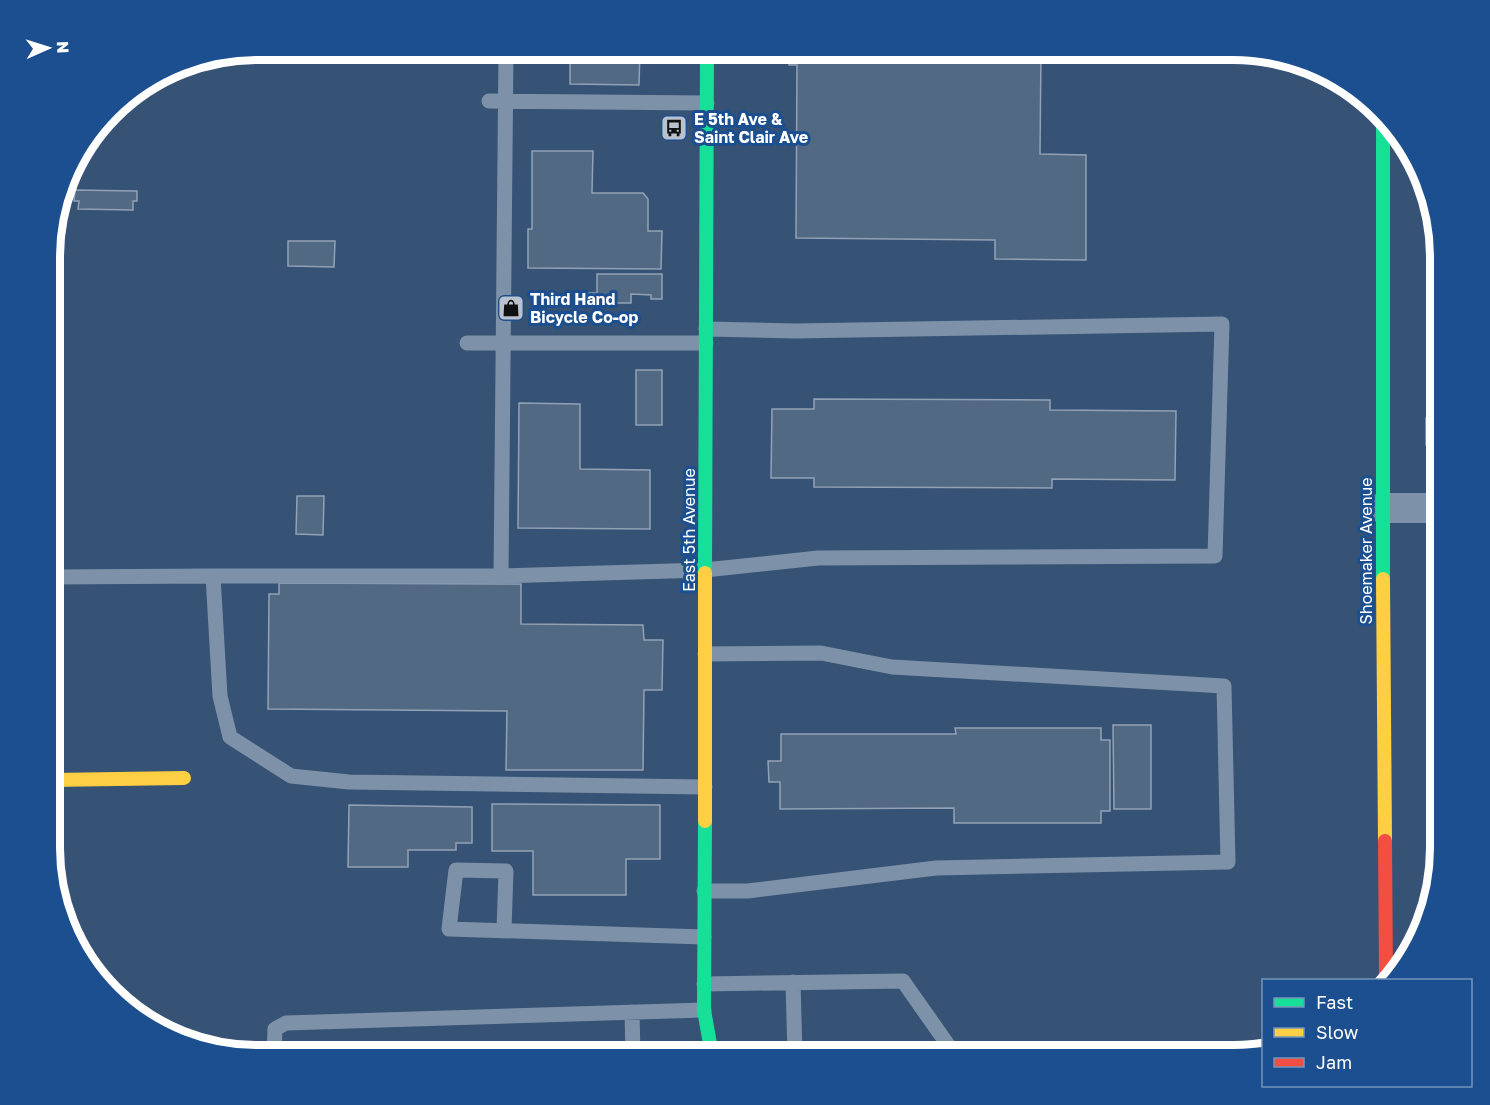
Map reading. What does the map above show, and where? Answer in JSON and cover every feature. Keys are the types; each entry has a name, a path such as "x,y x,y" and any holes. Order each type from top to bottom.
{"main road":[{"name":"East 5th Avenue","path":"707,60 704,1010 710,1045"},
{"name":"Shoemaker Avenue","path":"1383,130 1382,508 1386,972"},
{"path":"60,780 184,778"},
{"name":"East 5th Avenue","path":"694,1044 704,1010"}],"street":[{"path":"1382,508 1430,508"}],"lane":[{"path":"501,576 506,60"},
{"path":"489,101 707,103"},
{"path":"60,577 501,576 705,570 818,558 1215,556 1222,324 795,331 467,343"},
{"path":"213,576 220,696 230,737 291,776 349,782 705,787"},
{"path":"704,891 748,891 936,868 1228,862 1224,686 892,667 821,653 705,654"},
{"path":"504,930 506,871 456,870 449,929 704,937"},
{"path":"704,984 903,981 948,1045"},
{"path":"793,982 795,1045"},
{"path":"274,1045 275,1029 285,1023 704,1010"},
{"path":"632,1012 633,1045"}],"building":[{"path":"570,60 640,60 639,85 570,84"},
{"path":"789,60 1041,60 1040,154 1086,155 1086,260 995,259 995,240 796,238 797,65 789,65"},
{"path":"532,151 593,151 592,193 643,193 648,199 648,231 662,231 661,269 528,268 528,229 532,229"},
{"path":"75,190 137,191 137,201 133,201 133,210 78,209 79,201 74,201"},
{"path":"288,241 335,241 334,267 288,266"},
{"path":"597,274 662,274 662,299 651,299 651,295 631,294 631,303 589,306 589,293 597,293"},
{"path":"636,370 662,370 662,425 636,425"},
{"path":"814,399 1050,400 1050,410 1176,411 1175,480 1052,479 1052,488 814,487 814,478 771,478 772,409 814,409"},
{"path":"519,403 580,404 580,469 650,470 650,529 518,528"},
{"path":"1426,418 1430,418 1430,445 1426,445"},
{"path":"297,496 324,496 323,535 296,534"},
{"path":"279,583 521,584 521,624 643,625 644,640 663,640 662,690 644,690 643,770 506,770 507,711 268,709 269,594 279,594"},
{"path":"1113,725 1151,725 1151,809 1114,809"},
{"path":"955,728 1101,728 1101,740 1110,740 1110,811 1101,811 1101,823 954,823 954,808 780,809 780,782 769,782 768,761 781,761 781,734 956,734"},
{"path":"492,804 660,805 660,859 626,859 626,895 533,895 533,851 492,851"},
{"path":"349,805 472,807 472,843 456,843 456,850 408,850 408,867 348,867"}],"traffic: fast":[{"path":"705,573 707,60"},
{"path":"1383,130 1383,579"},
{"path":"705,821 704,1010 710,1045"}],"traffic: slow":[{"path":"705,573 705,821"},
{"path":"1383,579 1385,841"},
{"path":"60,780 184,778"}],"traffic: jam":[{"path":"1385,841 1386,972"}],"place":[{"name":"E 5th Ave & Saint Clair Ave","path":"674,128"},
{"name":"Third Hand Bicycle Co-op","path":"511,308"}]}
